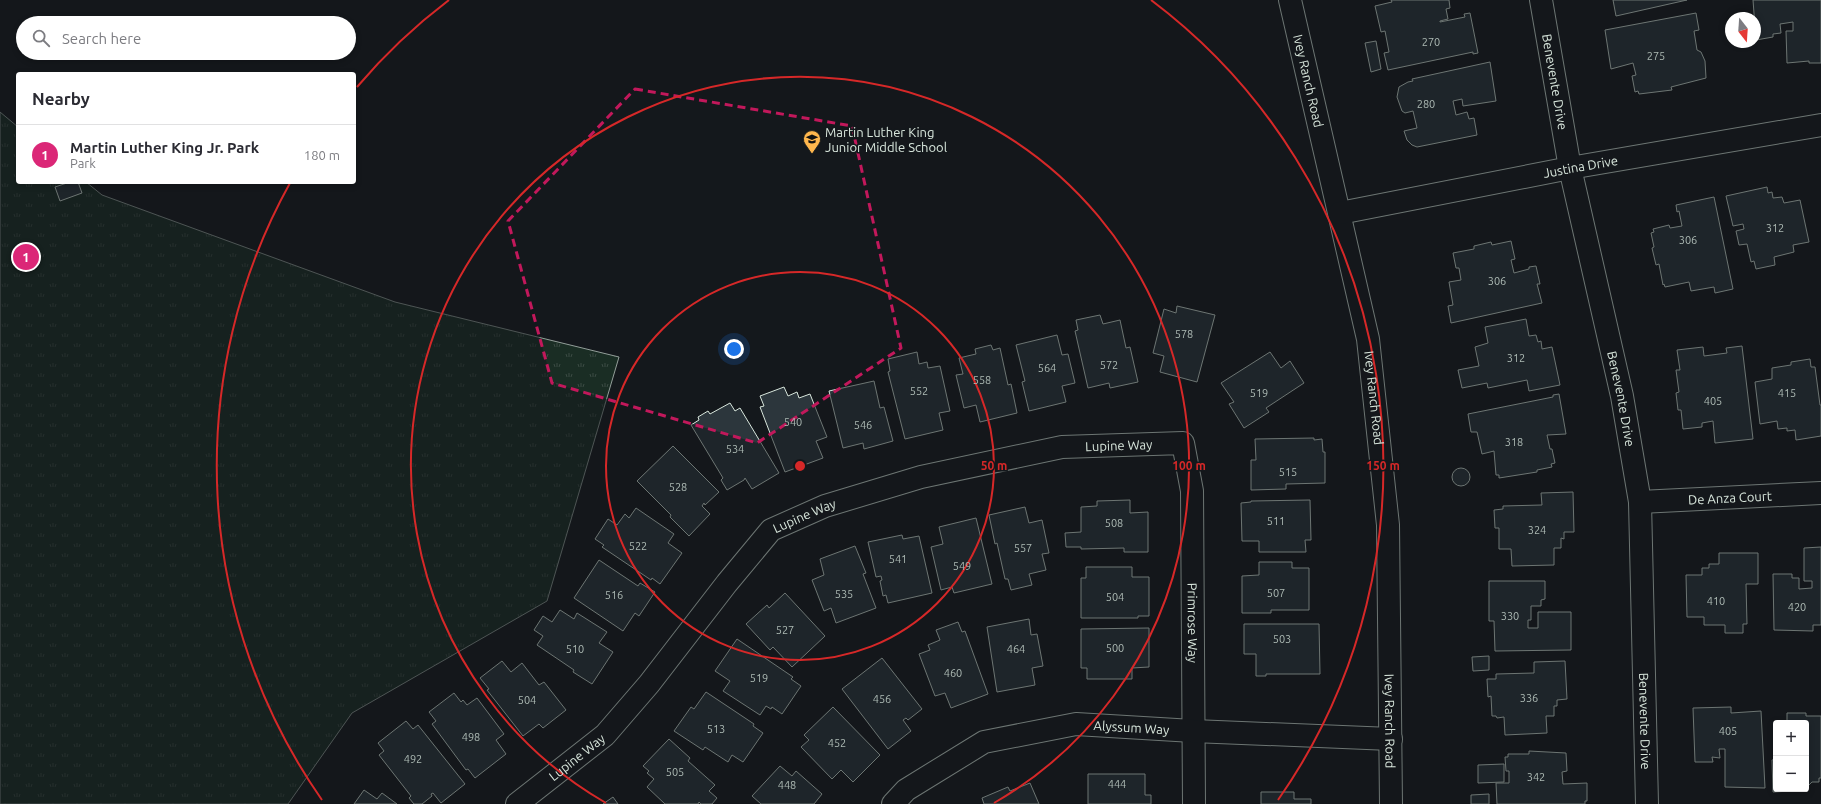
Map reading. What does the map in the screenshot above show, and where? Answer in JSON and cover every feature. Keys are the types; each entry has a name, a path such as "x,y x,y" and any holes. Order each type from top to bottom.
{"street":[{"name":"Ivey Ranch Road","path":"1290,0 1368,338 1388,525 1391,804"},
{"name":"Benevente Drive","path":"1541,0 1570,168 1622,396 1640,502 1647,804"},
{"name":"Justina Drive","path":"1340,213 1570,168 1821,126"},
{"name":"Primrose Way","path":"1182,443 1192,491 1194,804"},
{"name":"Lupine Way","path":"517,804 605,735 649,684 727,583 771,530 825,506 921,477 1062,447 1182,443"},
{"name":"De Anza Court","path":"1640,502 1821,493"},
{"name":"Alyssum Way","path":"893,804 906,790 984,742 1076,724 1391,740"}],"highlighted area":[{"path":"635,89 852,126 901,348 757,443 552,383 508,221"}],"green space":[{"path":"0,112 16,125 16,184 88,184 102,195 395,302 619,357 547,601 352,713 288,804 0,804"}],"building":[{"path":"1391,0 1449,0 1450,8 1446,9 1448,19 1440,22 1465,17 1464,14 1470,13 1478,53 1473,54 1473,52 1388,70 1384,53 1389,52 1385,31 1381,32 1375,6 1392,2"},
{"path":"1613,0 1687,0 1616,16"},
{"path":"1753,0 1821,0 1821,63 1809,63 1809,61 1787,63 1786,31 1793,31 1793,22 1780,24 1781,33 1773,34 1773,37 1761,39 1761,12 1754,12"},
{"path":"1696,13 1699,30 1694,31 1697,50 1701,52 1705,61 1706,78 1671,87 1672,90 1639,94 1638,91 1635,92 1632,76 1636,75 1633,63 1611,69 1605,30"},
{"path":"1376,41 1381,69 1371,72 1365,43"},
{"path":"1490,62 1496,101 1463,106 1462,99 1453,101 1456,115 1467,112 1469,119 1474,118 1477,135 1417,147 1412,145 1407,140 1404,131 1417,128 1413,111 1405,113 1402,111 1397,97 1399,87 1413,81 1412,79"},
{"path":"64,184 79,184 82,193 60,201 55,187"},
{"path":"1767,187 1768,193 1772,192 1773,198 1782,197 1784,203 1800,200 1809,242 1793,245 1794,252 1774,257 1775,265 1756,269 1754,261 1751,262 1747,244 1739,245 1736,231 1744,229 1743,224 1733,226 1726,196"},
{"path":"1714,197 1733,289 1715,293 1714,287 1691,291 1689,282 1665,287 1664,284 1663,285 1659,264 1656,265 1652,248 1654,247 1651,233 1654,232 1653,229 1669,225 1670,228 1682,226 1679,211 1677,212 1676,205"},
{"path":"1511,241 1515,259 1511,260 1514,273 1536,266 1540,284 1537,284 1542,303 1451,323 1448,306 1453,305 1449,282 1461,280 1459,268 1456,268 1453,253 1474,249 1474,246 1491,242 1492,245"},
{"path":"1177,306 1215,315 1197,382 1160,372 1164,356 1153,353 1164,309 1176,313"},
{"path":"1100,315 1103,324 1120,320 1126,348 1130,347 1138,382 1110,388 1109,383 1088,388 1075,331 1078,330 1076,320"},
{"path":"1526,319 1529,336 1536,335 1538,342 1541,341 1542,349 1552,347 1560,385 1529,391 1527,380 1488,388 1487,383 1462,388 1458,370 1479,366 1475,347 1488,343 1485,327"},
{"path":"1057,335 1062,355 1068,354 1075,383 1062,386 1066,402 1029,411 1022,382 1025,381 1016,345"},
{"path":"991,345 993,350 1000,348 1008,385 1011,384 1017,413 980,422 976,405 964,408 956,375 963,374 959,358 976,354 975,349"},
{"path":"1742,346 1753,439 1715,443 1713,421 1702,423 1702,427 1683,429 1681,410 1678,410 1676,393 1679,392 1676,370 1680,370 1677,350 1703,347 1704,356 1727,353 1726,348"},
{"path":"917,352 919,364 927,362 928,368 940,366 950,411 939,413 943,430 905,439 888,372 890,371 888,359"},
{"path":"1270,352 1281,368 1290,361 1304,383 1266,408 1269,412 1244,428 1229,404 1234,402 1221,383"},
{"path":"1810,359 1811,367 1815,367 1821,405 1821,436 1796,440 1795,430 1787,431 1787,428 1778,429 1777,421 1760,424 1755,382 1772,379 1772,368 1791,365 1791,362"},
{"path":"874,381 880,408 884,407 893,441 864,449 863,443 843,448 829,391"},
{"path":"784,387 788,396 797,392 799,398 810,394 827,437 816,441 823,458 785,472 760,407 764,406 760,396"},
{"path":"1559,394 1566,434 1547,435 1555,463 1551,464 1552,467 1537,470 1537,472 1499,478 1499,475 1496,475 1494,451 1482,454 1477,432 1471,432 1468,414 1553,397 1553,395"},
{"path":"730,403 735,411 740,408 779,473 752,489 745,478 727,490 721,480 723,478 691,425 699,420 698,417 708,411 710,414"},
{"path":"1314,438 1314,440 1322,439 1323,452 1325,452 1325,483 1286,484 1286,489 1251,490 1251,460 1256,460 1255,439"},
{"path":"673,446 719,492 705,505 704,503 702,506 710,514 689,536 670,517 671,515 637,481"},
{"path":"1461,468 1467,471 1470,477 1467,483 1461,486 1455,483 1452,477 1455,471"},
{"path":"1573,492 1574,532 1564,532 1564,539 1561,538 1561,548 1554,548 1554,565 1512,566 1511,549 1499,549 1499,528 1495,528 1494,510 1503,509 1503,506 1542,505 1541,493"},
{"path":"1130,500 1130,513 1148,512 1148,552 1124,552 1124,548 1081,549 1081,547 1066,547 1065,533 1081,532 1081,507 1097,506 1097,501"},
{"path":"1310,500 1311,540 1305,540 1306,552 1259,552 1259,541 1242,541 1241,503 1251,501"},
{"path":"1025,507 1029,523 1042,520 1049,553 1042,554 1046,570 1029,574 1032,585 1011,590 1008,579 1005,579 997,543 995,544 989,515"},
{"path":"636,508 674,534 668,543 682,553 660,584 652,578 651,580 602,547 604,545 595,539 608,519 617,525 625,514 629,518"},
{"path":"976,518 992,584 954,593 952,587 941,590 931,547 943,544 939,527"},
{"path":"902,535 903,539 919,536 932,593 888,603 886,595 883,596 880,581 882,580 881,576 876,577 868,542"},
{"path":"855,546 866,573 863,574 876,608 836,623 831,608 824,611 812,580 824,575 820,559"},
{"path":"1821,547 1821,625 1813,625 1813,631 1774,630 1773,574 1792,574 1792,578 1799,578 1799,589 1812,588 1812,581 1804,581 1804,548"},
{"path":"1719,553 1758,553 1758,584 1746,584 1747,624 1743,624 1743,633 1725,633 1725,625 1704,625 1704,617 1687,617 1686,575 1702,575 1702,568 1709,568 1709,564 1719,564"},
{"path":"599,560 638,586 640,583 655,592 639,616 635,613 623,631 574,598"},
{"path":"1259,562 1292,562 1292,568 1309,568 1309,610 1271,610 1271,613 1242,613 1242,576 1259,575"},
{"path":"1086,567 1132,567 1132,577 1149,577 1149,616 1138,616 1138,618 1081,618 1081,578 1086,578"},
{"path":"1489,581 1545,581 1545,599 1541,600 1541,606 1531,606 1531,620 1528,620 1528,628 1538,628 1538,612 1571,612 1571,650 1495,651 1494,621 1489,621"},
{"path":"785,593 825,636 792,667 773,647 770,650 746,624 767,605 769,608"},
{"path":"560,610 574,619 577,613 607,632 599,643 613,652 592,684 573,672 574,670 537,645 543,636 534,630 543,616 552,622"},
{"path":"1029,619 1031,635 1037,634 1043,666 1032,668 1035,685 997,692 987,627"},
{"path":"958,622 962,632 965,631 988,694 951,708 945,693 935,696 919,654 930,650 928,645 940,640 936,630"},
{"path":"1244,624 1319,624 1320,674 1266,674 1266,676 1256,676 1256,654 1244,654"},
{"path":"1149,628 1149,667 1132,668 1132,679 1087,679 1087,668 1081,668 1081,629"},
{"path":"737,639 793,677 791,679 801,686 782,714 772,707 771,709 766,706 760,715 723,691 730,681 715,671"},
{"path":"1489,656 1489,670 1473,671 1472,657"},
{"path":"882,658 922,709 908,720 906,718 903,720 911,731 888,749 842,689"},
{"path":"502,661 511,672 522,663 539,685 544,682 566,710 543,728 539,724 523,736 487,690 489,689 480,678"},
{"path":"1565,661 1567,699 1557,700 1557,706 1554,706 1554,716 1546,716 1547,733 1505,735 1504,717 1497,718 1496,716 1492,716 1491,696 1488,697 1487,679 1496,679 1496,674 1534,673 1534,662"},
{"path":"706,692 754,724 753,726 763,733 743,762 732,755 728,762 705,747 703,750 674,731 691,707 694,709"},
{"path":"454,693 461,702 463,700 467,705 477,698 504,734 496,740 506,754 475,778 468,769 466,770 432,724 436,721 429,712"},
{"path":"833,707 880,755 853,782 841,770 832,779 801,747 809,740 804,735"},
{"path":"1731,707 1731,713 1761,711 1765,788 1725,787 1725,749 1719,749 1720,758 1712,757 1713,762 1695,762 1693,708"},
{"path":"1787,713 1806,713 1806,716 1821,716 1821,778 1819,778 1819,782 1812,782 1809,785 1809,720 1787,720"},
{"path":"406,721 413,729 418,725 465,784 441,803 433,793 431,794 432,796 422,804 414,804 409,798 411,796 379,755 384,751 378,743"},
{"path":"669,739 690,758 688,761 715,785 709,791 717,798 712,804 701,804 699,802 698,804 665,804 647,787 654,779 647,773 649,771 643,766"},
{"path":"1529,751 1566,753 1567,771 1562,772 1563,784 1587,783 1587,801 1585,801 1585,804 1497,804 1496,783 1509,783 1509,771 1506,771 1505,757 1508,757 1508,754 1529,754"},
{"path":"1772,760 1773,760 1773,792"},
{"path":"1504,764 1504,782 1478,783 1478,765"},
{"path":"780,766 792,776 796,771 822,794 814,804 761,804 752,796"},
{"path":"1088,774 1145,774 1145,795 1151,795 1151,804 1088,804"},
{"path":"1030,783 1039,804 984,804 982,798 1008,787 1010,791"},
{"path":"364,790 377,799 382,793 397,804 354,804"},
{"path":"1261,792 1294,792 1294,799 1311,799 1311,804 1261,804"},
{"path":"1489,794 1489,804 1471,804 1471,795"},
{"path":"613,797 618,804 603,804"}],"place":[{"name":"Martin Luther King Junior Middle School","path":"812,154"},
{"name":"Martin Luther King Jr. Park","path":"26,257"}]}
